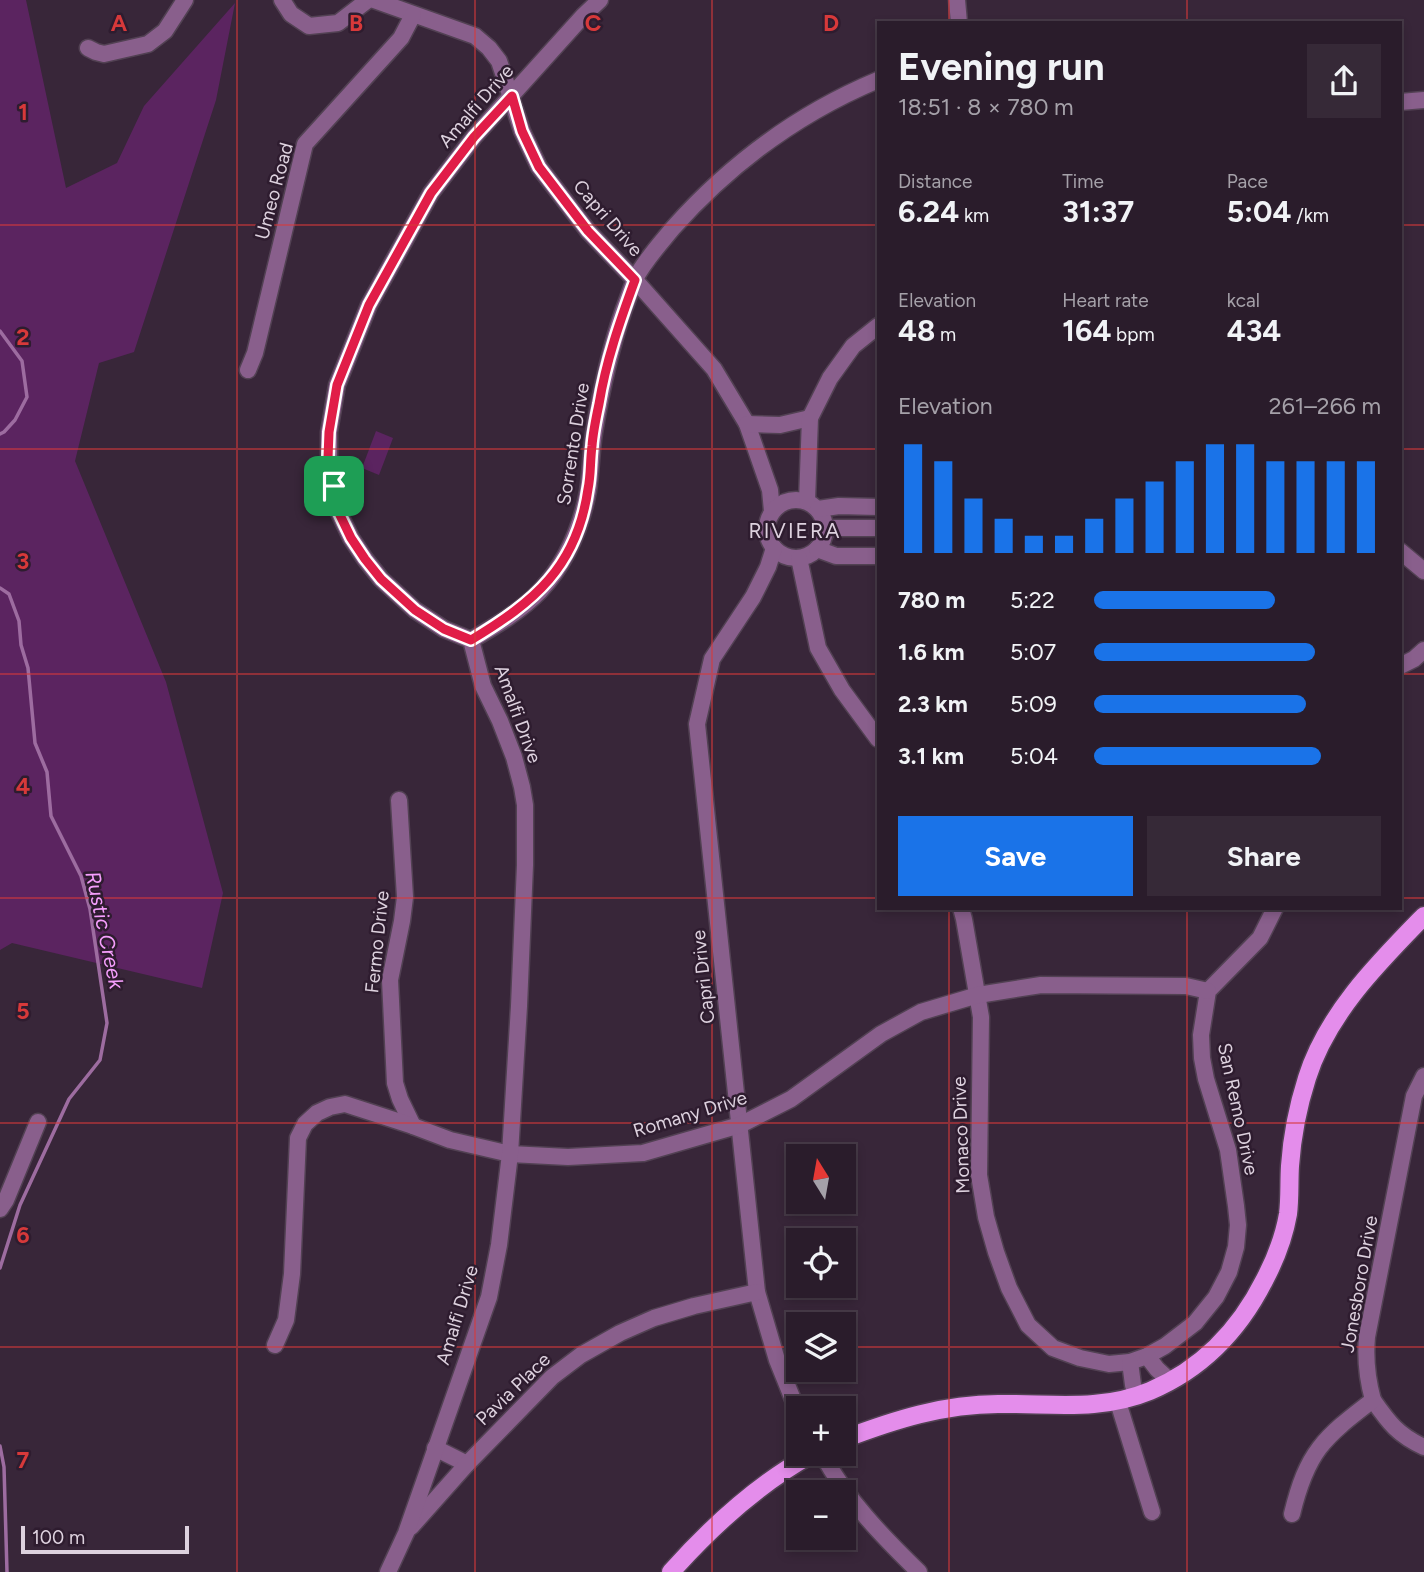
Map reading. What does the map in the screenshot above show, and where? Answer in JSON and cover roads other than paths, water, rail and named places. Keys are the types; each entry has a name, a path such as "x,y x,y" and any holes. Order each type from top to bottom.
{"main road":[{"path":"856,1434 939,1409 998,1404 1092,1406 1118,1402 1170,1381 1195,1366 1215,1349 1236,1327 1254,1301 1283,1240 1289,1212 1290,1163 1297,1114 1307,1076 1325,1037 1357,988 1424,916"},
{"path":"671,1572 741,1503 793,1466"}],"street":[{"path":"88,48 104,54 148,44 166,31 185,0"},
{"path":"282,0 291,14 309,26 338,23 368,0"},
{"name":"Capri Drive","path":"374,0 475,36 489,48 499,61 522,131 539,167 588,231 714,369 747,424 770,490 772,511"},
{"name":"Amalfi Drive","path":"388,1572 406,1533 489,1297 499,1245 510,1154 519,1006 525,805 513,757 483,686 471,640 444,629 415,610 381,579 351,538 339,513 328,458 329,432 337,385 369,305 431,193 474,137 600,0"},
{"path":"957,0 959,21"},
{"name":"Umeo Road","path":"248,370 255,354 305,144 401,38 413,15"},
{"name":"Sorrento Drive","path":"471,640 506,619 540,592 559,568 572,544 589,489 599,400 615,336 635,280 648,258 705,194 778,134 804,117 877,80"},
{"path":"1402,102 1424,100"},
{"path":"877,327 853,346 830,378 810,418 813,505 824,518 825,536 817,549 799,558 781,554 774,548 766,530 772,511 788,500 798,499 813,505 877,507"},
{"path":"747,424 779,425 810,418"},
{"path":"826,528 877,528"},
{"name":"Capri Drive","path":"774,548 753,597 712,659 697,724 757,1292 777,1360 792,1396"},
{"path":"817,549 836,556 877,556"},
{"path":"1403,556 1424,570"},
{"path":"799,558 818,648 842,690 877,738"},
{"path":"1402,665 1424,650"},
{"name":"Fermo Drive","path":"399,800 405,897 390,993 395,1083 414,1126"},
{"name":"Monaco Drive","path":"962,910 981,1017 979,1175 986,1217 1009,1288 1028,1325 1053,1348 1108,1364 1130,1362 1147,1356"},
{"path":"1208,991 1260,938 1274,910"},
{"name":"Romany Drive","path":"275,1345 286,1321 292,1274 298,1138 305,1124 317,1113 330,1107 345,1104 450,1140 510,1154 568,1157 643,1153 740,1125 791,1100 881,1034 911,1017 978,995 1041,985 1186,986 1208,991"},
{"name":"San Remo Drive","path":"1147,1356 1195,1323 1216,1297 1229,1272 1236,1247 1238,1224 1228,1150 1202,1058 1201,1035 1208,991"},
{"name":"Jonesboro Drive","path":"1373,1400 1365,1359 1367,1337 1414,1096 1424,1076"},
{"path":"0,1209 38,1122"},
{"name":"Pavia Place","path":"406,1533 467,1464 552,1377 581,1355 654,1318 757,1292"},
{"path":"1147,1356 1170,1381"},
{"path":"1130,1362 1137,1396"},
{"path":"1293,1514 1298,1489 1315,1452 1329,1435 1373,1400 1403,1436 1424,1447"},
{"path":"1118,1402 1152,1513"},
{"path":"435,1448 467,1464"},
{"path":"830,1466 849,1497 919,1572"}],"waterway":[{"name":"Rustic Creek","path":"0,331 22,361 27,397 15,420 0,434"},
{"name":"Rustic Creek","path":"0,588 9,594 19,621 21,645 28,668 35,743 47,772 51,816 81,876 90,909 107,1023 100,1060 69,1099 20,1205 0,1268"},
{"name":"Rustic Creek","path":"0,1446 4,1467 7,1572"}],"district":[{"name":"RIVIERA","path":"795,530"}]}
